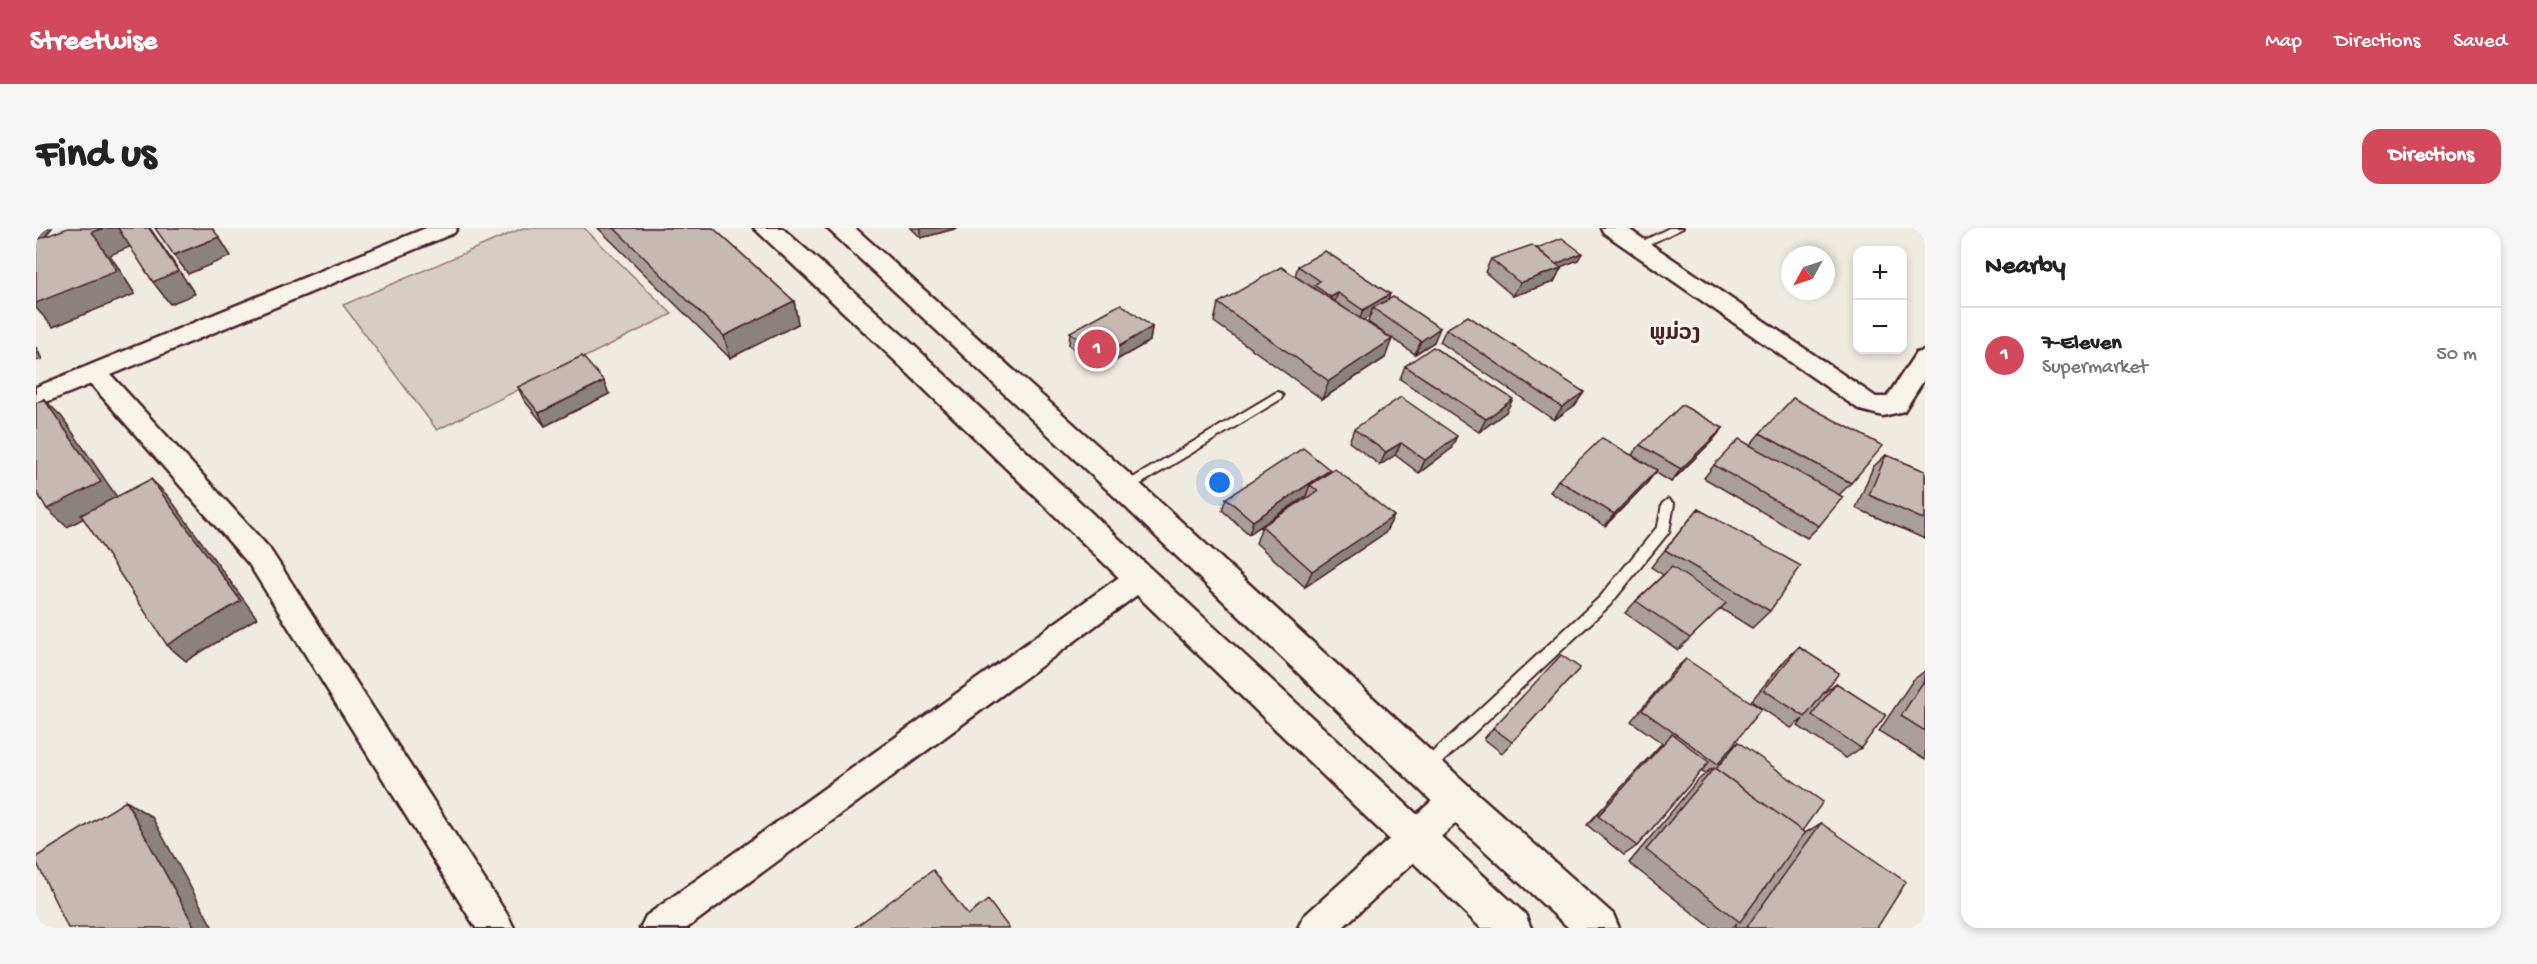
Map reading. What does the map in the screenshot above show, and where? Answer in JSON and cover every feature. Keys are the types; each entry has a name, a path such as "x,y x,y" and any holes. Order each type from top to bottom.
{"highway":[{"path":"767,228 898,347 1139,578 1511,928"},
{"path":"840,228 1125,488 1424,770 1599,928"}],"street":[{"path":"36,397 446,228"},
{"path":"1612,228 1869,404 1883,407 1895,405 1925,359"},
{"path":"94,373 259,556 496,928"},
{"path":"658,928 1139,578"},
{"path":"1316,928 1457,800"}],"lane":[{"path":"1638,246 1678,228"},
{"path":"1125,488 1277,396"},
{"path":"1424,770 1605,602 1664,528 1668,504"}],"shaded area":[{"path":"523,228 584,228 672,314 437,430 343,305"}],"building":[{"path":"68,228 104,228 92,232 117,271 36,303 36,240"},
{"path":"118,228 149,228 178,271 153,282"},
{"path":"155,228 212,228 219,237 174,255"},
{"path":"614,228 713,228 794,301 724,336"},
{"path":"1562,238 1582,253 1556,264 1537,248"},
{"path":"1532,245 1561,268 1520,283 1491,259"},
{"path":"1325,251 1390,294 1363,310 1338,293 1331,297 1314,285 1320,281 1298,266"},
{"path":"1281,267 1392,339 1329,381 1218,303"},
{"path":"1393,297 1440,328 1421,341 1373,308"},
{"path":"1121,304 1152,327 1101,357 1070,332"},
{"path":"1468,316 1584,392 1562,407 1446,329"},
{"path":"1433,347 1513,399 1486,419 1405,366"},
{"path":"582,356 604,381 539,413 518,387"},
{"path":"1401,397 1457,436 1425,460 1401,443 1386,452 1354,429"},
{"path":"1793,398 1883,446 1851,483 1760,433"},
{"path":"44,399 101,482 47,509 36,491 36,403"},
{"path":"1682,405 1723,428 1681,469 1640,445"},
{"path":"1602,438 1657,470 1614,514 1558,480"},
{"path":"1739,439 1843,497 1819,526 1714,465"},
{"path":"1303,448 1330,470 1253,521 1226,498"},
{"path":"1886,455 1925,471 1925,520 1869,495"},
{"path":"1335,469 1394,516 1312,571 1262,526 1318,491 1310,485"},
{"path":"151,479 241,601 167,645 81,515"},
{"path":"1698,509 1801,566 1770,611 1665,550"},
{"path":"1672,567 1726,603 1690,638 1636,601"},
{"path":"1799,647 1839,673 1805,717 1764,690"},
{"path":"1561,655 1580,668 1512,742 1493,728"},
{"path":"1686,659 1761,709 1718,764 1642,710"},
{"path":"1925,679 1925,731 1901,716"},
{"path":"1836,683 1886,715 1861,748 1812,715"},
{"path":"1672,734 1709,762 1637,846 1598,816"},
{"path":"1738,742 1823,802 1802,831 1716,769"},
{"path":"1714,768 1805,833 1740,922 1646,850"},
{"path":"126,801 195,928 68,928 36,857"},
{"path":"1821,823 1906,882 1877,928 1746,928"},
{"path":"933,870 968,915 988,900 1009,928 854,928"}],"place":[{"name":"7-Eleven","path":"1097,349"}],"district":[{"name":"ພູມ່ວງ","path":"1675,335"}]}
